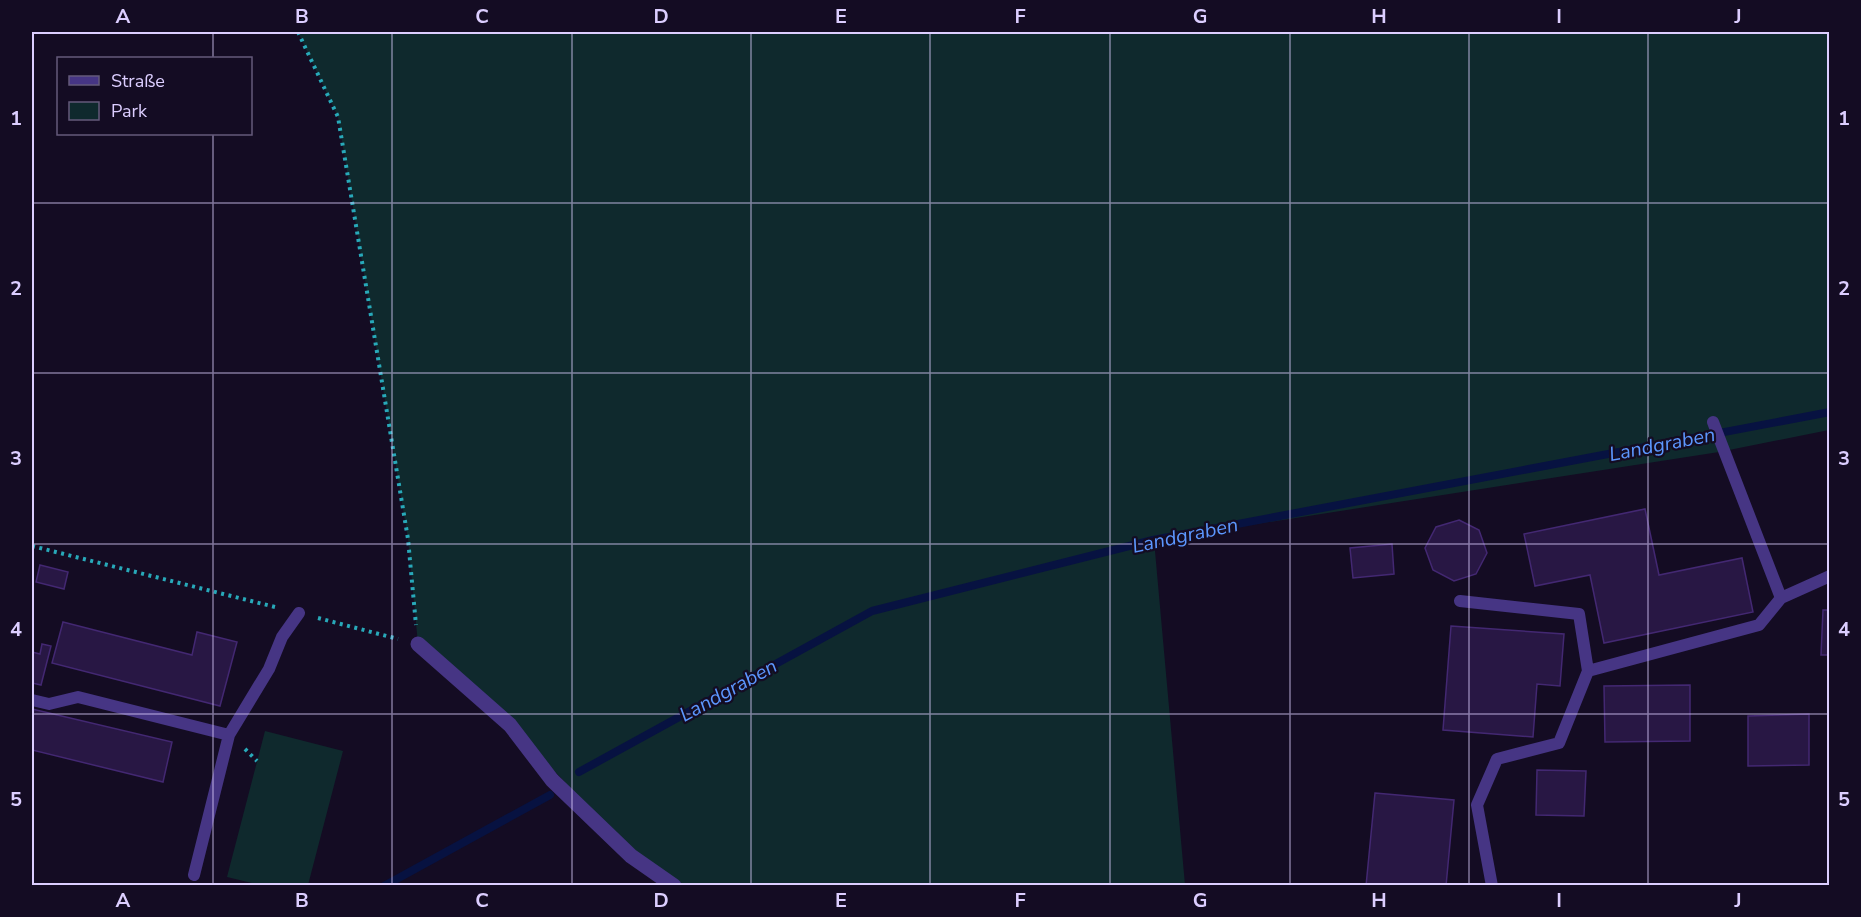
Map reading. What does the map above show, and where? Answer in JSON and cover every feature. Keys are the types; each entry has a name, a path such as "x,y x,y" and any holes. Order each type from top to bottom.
{"street":[{"path":"418,644 510,725 552,780 631,856 674,885"}],"lane":[{"path":"1713,422 1781,598"},
{"path":"1588,671 1759,625 1781,598 1830,576"},
{"path":"1460,601 1579,614 1588,671 1559,743 1497,759 1477,805 1491,885"},
{"path":"194,875 229,735 269,669 282,636 300,613"},
{"path":"32,700 49,704 78,697 229,735"}],"path":[{"path":"32,546 418,644 408,539 338,117 298,32"}],"green space":[{"path":"298,32 1829,32 1829,430 1719,452 1154,540 1185,885 674,885 631,856 510,725 418,644 408,539 338,117"},
{"path":"265,731 343,751 308,885 260,885 227,877"}],"building":[{"path":"1645,509 1659,575 1742,558 1753,612 1604,643 1590,575 1535,586 1524,534"},
{"path":"1459,520 1479,530 1487,553 1476,574 1454,581 1433,570 1425,548 1436,527"},
{"path":"1392,544 1394,574 1353,578 1350,548"},
{"path":"40,565 68,572 64,589 36,582"},
{"path":"1823,610 1830,610 1830,655 1821,655"},
{"path":"63,622 192,655 197,632 237,642 220,706 52,663"},
{"path":"1451,626 1564,634 1560,686 1537,684 1533,737 1443,730"},
{"path":"42,644 51,646 41,685 32,683 32,652 40,654"},
{"path":"1690,685 1690,741 1605,742 1604,686"},
{"path":"32,709 172,742 163,782 32,750"},
{"path":"1809,714 1809,765 1748,766 1748,716"},
{"path":"1537,770 1586,771 1584,816 1536,815"},
{"path":"1375,793 1454,800 1446,886 1366,886"}],"waterway":[{"name":"Landgraben","path":"579,772 872,611 1153,540 1830,412"},
{"name":"Landgraben","path":"384,886 550,795"}]}
